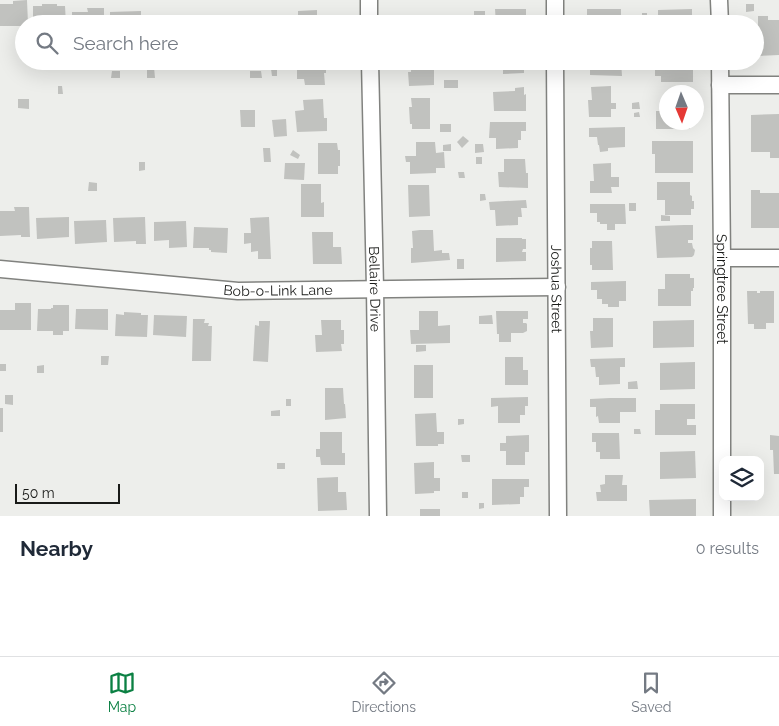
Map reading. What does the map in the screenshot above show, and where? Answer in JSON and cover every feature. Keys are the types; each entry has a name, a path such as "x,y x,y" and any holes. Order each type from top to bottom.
{"street":[{"path":"368,0 369,15"},
{"path":"555,0 555,15"},
{"path":"719,0 720,15"},
{"name":"Bellaire Drive","path":"370,70 378,516"},
{"name":"Joshua Street","path":"555,70 558,516"},
{"name":"Springtree Street","path":"720,70 722,516"},
{"path":"720,85 779,85"},
{"path":"722,258 779,258"},
{"name":"Bob-o-Link Lane","path":"0,269 238,291 557,287"}],"building":[{"path":"27,0 28,15 15,15 15,26 0,26 0,4 13,4 13,1"},
{"path":"42,4 57,4 57,6 65,6 66,15 33,15 33,6 42,6"},
{"path":"746,4 754,4 754,11 746,12"},
{"path":"87,8 104,8 104,15 72,15 72,12 88,12"},
{"path":"495,9 526,9 526,15 495,15"},
{"path":"587,9 621,9 621,15 587,15"},
{"path":"692,9 692,15 658,15 658,10"},
{"path":"317,10 317,15 298,15 298,11"},
{"path":"141,11 141,15 110,15 110,12"},
{"path":"474,11 485,11 485,15 474,15"},
{"path":"764,16 768,16 768,20 779,20 779,55 764,56"},
{"path":"147,70 154,70 155,78 147,78"},
{"path":"271,70 277,70 277,76 272,76"},
{"path":"297,70 326,70 326,73 324,73 325,85 305,85 304,79 297,79"},
{"path":"411,70 434,70 434,85 409,86 408,72 411,72"},
{"path":"503,70 524,70 524,73 503,74"},
{"path":"590,70 622,70 622,76 590,75"},
{"path":"655,70 693,70 693,82 661,82 661,76 655,76"},
{"path":"112,71 120,71 120,78 111,78"},
{"path":"250,71 261,71 262,78 250,78"},
{"path":"444,80 458,80 458,88 444,88"},
{"path":"58,86 62,86 63,94 58,94"},
{"path":"611,86 611,103 616,103 616,109 611,109 611,117 589,117 588,100 592,100 591,87"},
{"path":"524,87 526,111 494,111 493,92 515,91 515,88"},
{"path":"411,98 430,98 430,129 412,129 409,107 412,107"},
{"path":"18,99 29,99 29,109 18,108"},
{"path":"323,99 324,118 327,118 327,131 297,132 295,111 304,110 303,100"},
{"path":"639,102 640,109 632,109 632,103"},
{"path":"240,110 255,110 255,127 241,127"},
{"path":"656,111 659,111 659,129 656,129"},
{"path":"639,112 640,117 634,117 634,113"},
{"path":"779,114 779,158 770,158 770,152 751,152 751,115"},
{"path":"286,119 287,136 274,137 272,120"},
{"path":"490,122 526,122 526,131 521,131 521,140 518,140 518,148 496,149 496,138 489,138"},
{"path":"440,124 451,124 451,132 440,132"},
{"path":"625,127 625,147 608,148 608,151 600,152 597,137 589,137 589,128"},
{"path":"463,136 469,141 462,148 457,142"},
{"path":"652,141 693,141 693,173 655,173 655,154 652,154"},
{"path":"416,142 435,142 436,153 444,152 445,168 436,168 436,173 410,174 410,162 406,162 405,156 416,156"},
{"path":"318,143 337,143 338,150 340,150 338,174 318,174"},
{"path":"451,144 451,151 443,151 443,145"},
{"path":"475,144 483,144 484,152 475,153"},
{"path":"263,148 270,148 271,162 264,162"},
{"path":"293,150 300,155 298,159 290,155"},
{"path":"476,157 482,157 482,164 476,164"},
{"path":"504,159 525,159 526,173 528,173 528,188 499,187 498,172 504,172"},
{"path":"139,162 145,162 145,170 139,171"},
{"path":"285,163 305,163 304,180 284,179"},
{"path":"611,163 611,177 619,177 619,187 611,187 612,193 590,193 590,181 594,181 593,164"},
{"path":"458,172 464,172 465,178 459,178"},
{"path":"89,182 97,183 97,191 88,191"},
{"path":"657,182 690,182 690,195 692,196 692,201 694,201 694,209 691,209 691,215 665,215 665,200 657,200"},
{"path":"301,184 321,184 321,203 324,202 324,217 301,217"},
{"path":"408,185 429,185 430,216 409,217"},
{"path":"751,190 760,190 760,193 779,193 779,228 751,228"},
{"path":"480,194 485,194 486,200 480,201"},
{"path":"526,200 527,208 521,208 522,217 518,217 518,225 496,226 495,210 490,210 489,202"},
{"path":"629,203 636,203 636,211 629,211"},
{"path":"590,204 625,204 626,224 615,224 615,230 607,230 607,224 597,222 597,213 590,213"},
{"path":"14,207 29,207 30,237 21,237 21,235 0,236 0,211 15,211"},
{"path":"661,215 670,216 670,221 661,221"},
{"path":"69,217 69,237 37,239 36,218"},
{"path":"145,217 146,244 136,244 136,241 114,242 113,218"},
{"path":"269,217 271,259 258,259 258,251 251,252 251,243 244,244 244,233 251,233 250,218"},
{"path":"106,220 107,242 75,244 74,221"},
{"path":"186,221 187,247 169,248 169,240 154,241 154,222"},
{"path":"693,225 693,240 688,240 688,243 692,243 695,250 692,257 657,258 655,226"},
{"path":"194,227 228,228 227,253 211,252 209,248 193,248"},
{"path":"433,230 434,251 442,250 442,253 449,253 450,260 411,263 411,248 413,248 412,231"},
{"path":"312,232 333,232 333,247 341,247 342,264 313,264"},
{"path":"496,238 526,239 526,249 523,249 522,252 526,252 526,261 496,262"},
{"path":"592,241 612,241 613,270 592,270 592,265 590,265 590,248 592,248"},
{"path":"457,259 464,259 464,269 457,269"},
{"path":"665,274 690,274 690,278 694,278 694,288 691,291 691,306 658,306 658,289 665,289"},
{"path":"626,281 626,301 619,301 619,307 608,307 608,304 602,304 602,299 597,299 597,290 591,290 591,282"},
{"path":"747,291 757,291 757,293 760,293 760,291 774,291 774,323 766,323 766,329 754,329 754,324 748,324"},
{"path":"15,303 31,303 31,330 0,330 0,310 15,310"},
{"path":"53,305 69,305 69,331 63,331 63,335 53,335 53,331 37,331 38,309 51,309"},
{"path":"76,309 108,309 108,330 75,329"},
{"path":"419,311 438,311 438,326 450,325 450,343 411,344 410,330 419,330"},
{"path":"496,311 528,311 528,319 523,319 523,323 527,324 527,331 511,333 511,342 499,342"},
{"path":"124,312 148,315 147,337 115,336 116,314 124,315"},
{"path":"154,315 187,316 186,337 153,335"},
{"path":"492,315 493,324 479,324 479,316"},
{"path":"593,318 613,318 613,347 591,348 590,331 593,331"},
{"path":"193,319 205,319 204,323 209,323 208,326 212,326 211,361 192,361"},
{"path":"321,320 341,320 341,330 344,330 344,344 341,344 342,351 316,352 315,335 322,335"},
{"path":"694,320 694,347 653,348 653,321"},
{"path":"259,321 270,321 268,362 253,361 255,325 259,326"},
{"path":"416,345 426,345 426,351 416,352"},
{"path":"101,356 109,356 108,365 101,365"},
{"path":"505,357 523,357 523,370 528,370 528,385 505,385"},
{"path":"625,358 625,367 620,367 620,384 599,385 599,377 596,377 595,367 591,367 590,359"},
{"path":"695,362 695,389 660,390 660,363"},
{"path":"0,364 6,364 6,371 0,371"},
{"path":"44,365 44,373 37,373 37,366"},
{"path":"414,365 433,365 433,398 414,398"},
{"path":"637,381 638,389 628,389 628,382"},
{"path":"325,388 343,388 346,418 325,420"},
{"path":"5,395 13,395 13,405 5,404"},
{"path":"528,397 528,406 525,406 525,415 520,415 520,423 498,423 498,406 491,407 491,398"},
{"path":"636,398 636,412 620,412 620,423 599,423 598,416 596,417 596,407 590,407 590,399"},
{"path":"286,399 291,399 291,406 286,406"},
{"path":"660,404 695,404 695,419 687,419 687,425 696,425 696,435 655,435 655,410 660,410"},
{"path":"0,408 3,408 3,432 0,432"},
{"path":"280,410 280,416 271,416 271,411"},
{"path":"436,413 437,432 444,432 444,444 438,444 438,446 416,446 415,414"},
{"path":"458,419 464,419 464,424 458,425"},
{"path":"634,429 640,429 641,434 634,434"},
{"path":"320,432 342,432 342,453 345,453 345,465 321,465 320,457 316,457 316,449 320,449"},
{"path":"592,433 619,433 620,459 600,459 600,452 596,452 596,442 592,442"},
{"path":"529,435 529,452 525,452 525,465 506,465 506,451 500,451 500,443 506,443 506,436"},
{"path":"770,435 779,436 779,474 774,474 773,450 770,450"},
{"path":"695,451 696,478 660,479 660,452"},
{"path":"461,455 470,455 470,462 462,462"},
{"path":"434,462 434,478 440,478 440,491 415,494 414,463"},
{"path":"277,463 285,463 285,469 277,469"},
{"path":"605,475 623,475 622,485 627,485 627,501 597,501 596,492 601,492 600,485 605,484"},
{"path":"338,477 338,492 346,492 347,510 318,511 317,478"},
{"path":"492,479 529,479 529,487 524,487 524,497 520,497 520,504 492,505"},
{"path":"462,492 468,492 468,498 462,498"},
{"path":"696,499 696,516 650,516 649,500"},
{"path":"479,503 484,503 484,508 479,509"},
{"path":"420,509 440,509 440,516 420,516"}]}
